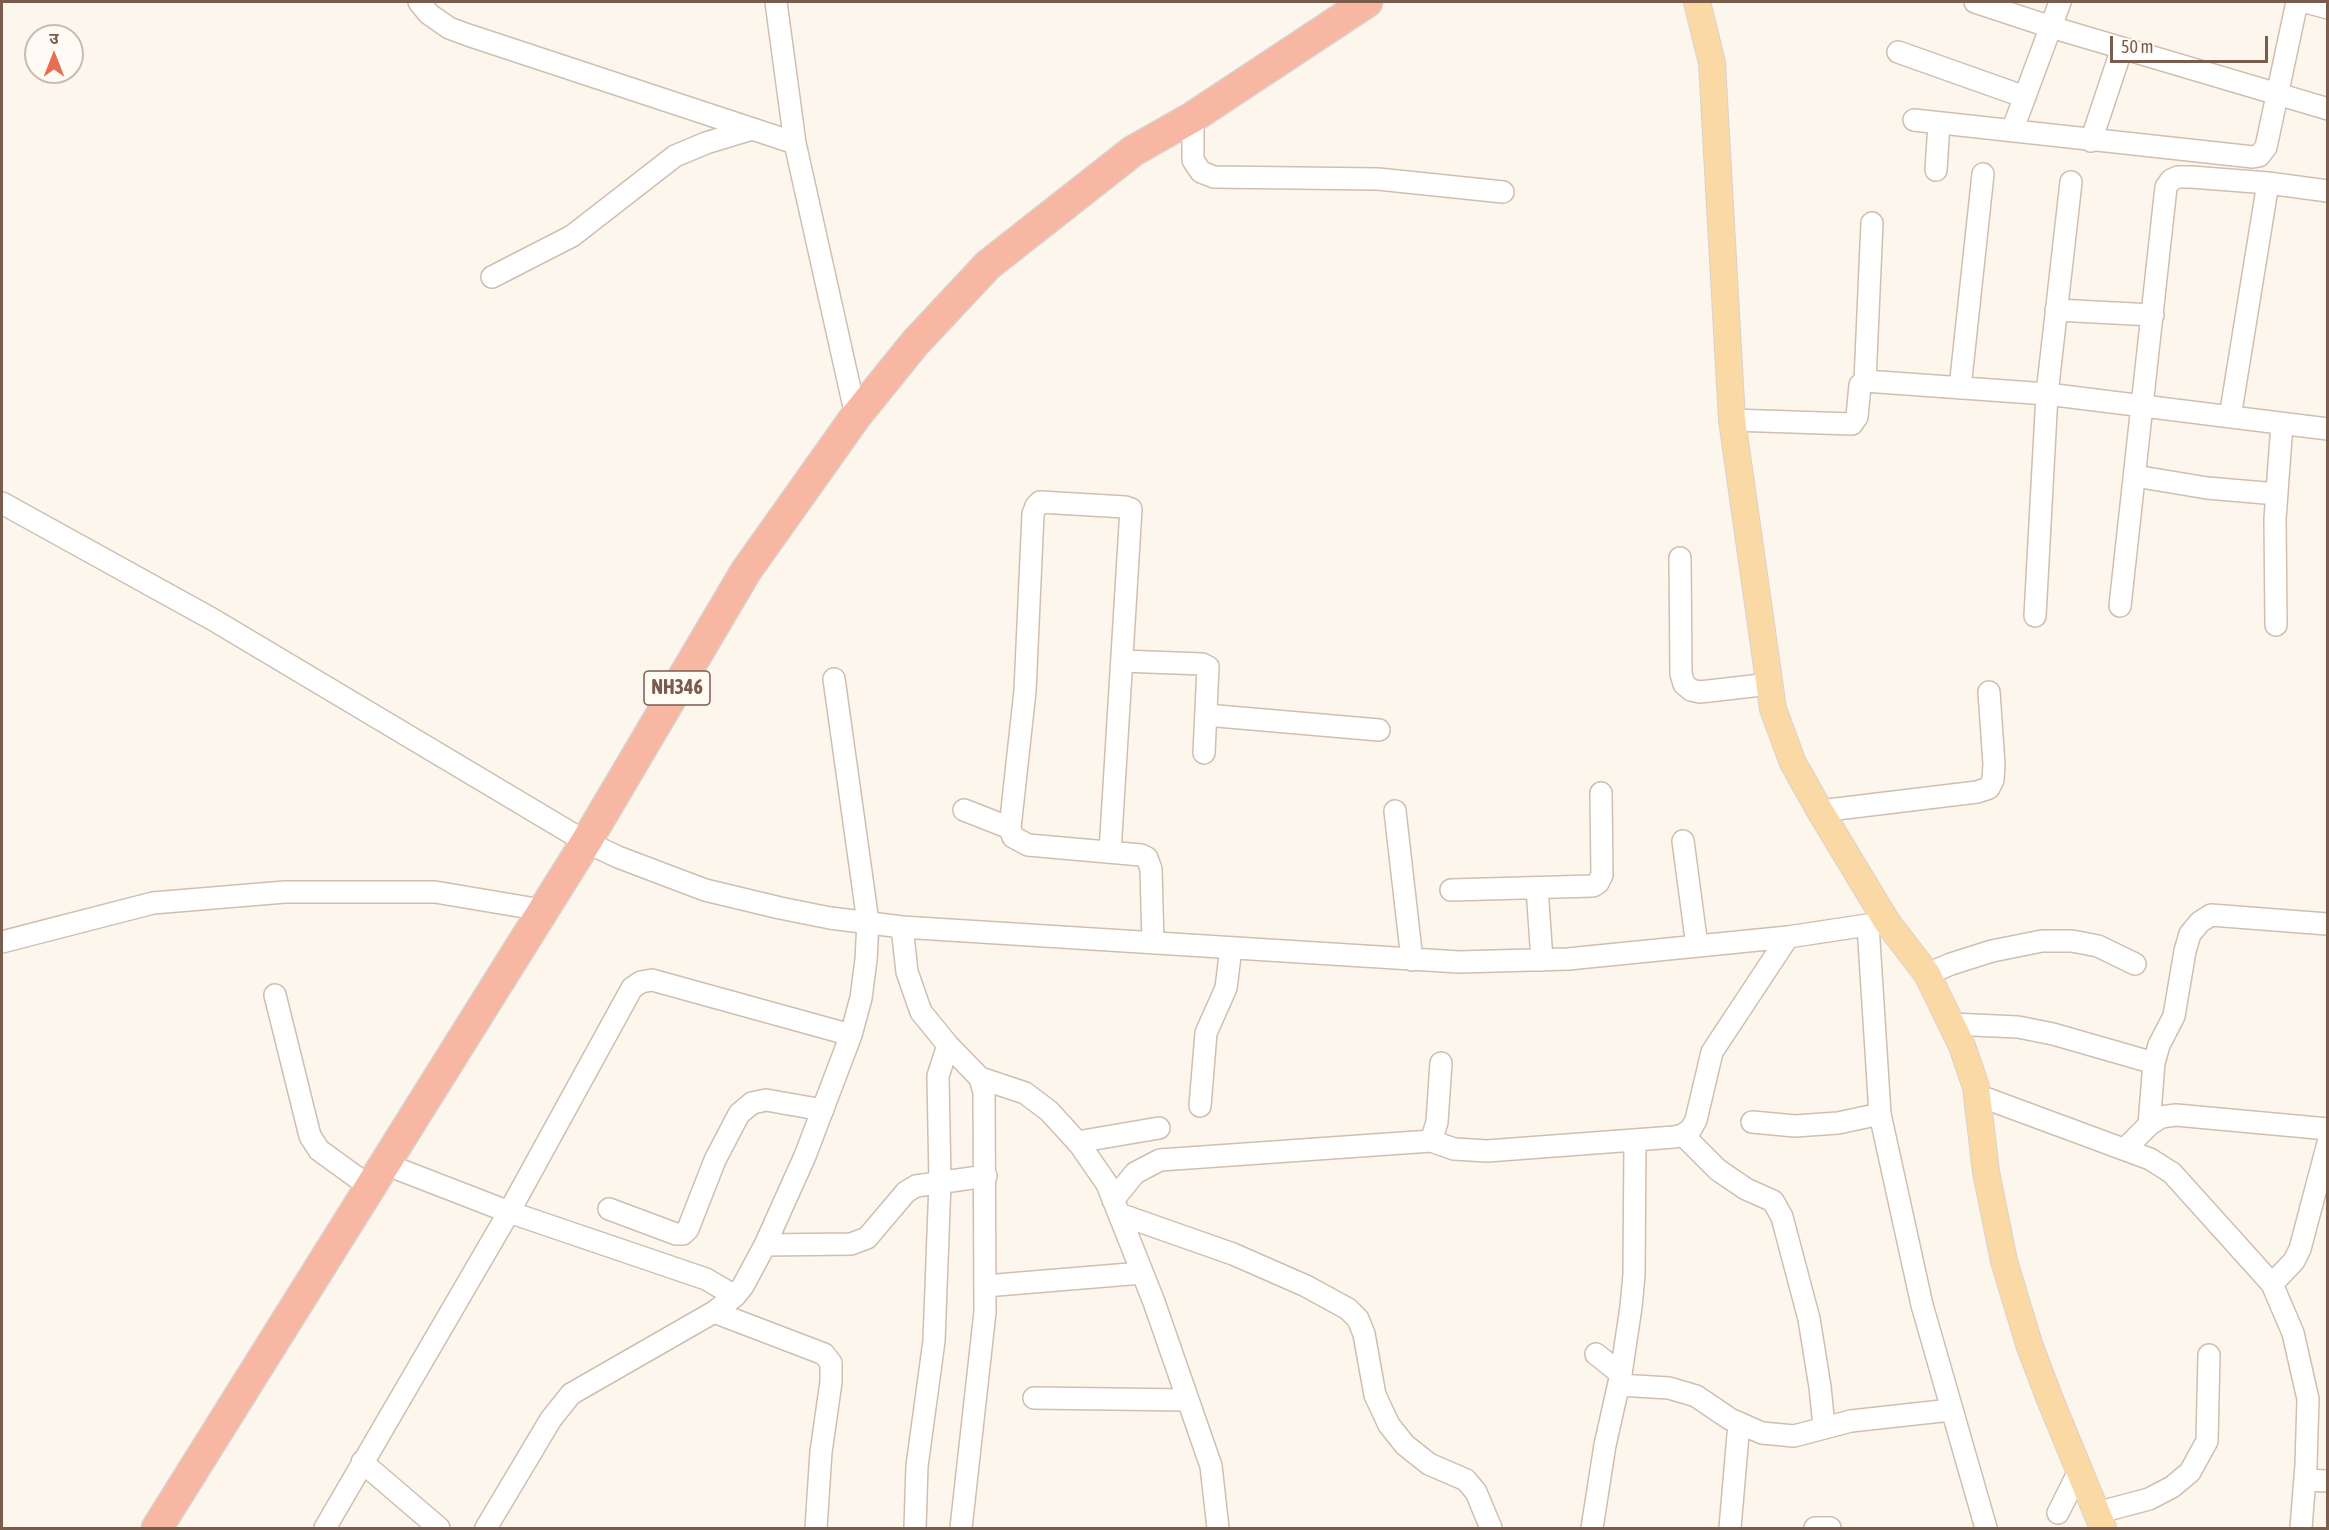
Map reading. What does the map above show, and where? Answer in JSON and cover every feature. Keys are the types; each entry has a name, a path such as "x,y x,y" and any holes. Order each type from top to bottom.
{"highway":[{"name":"NH346","path":"157,1528 586,842 746,571 856,416 915,343 988,265 1133,151 1192,117 1367,2"}],"main road":[{"path":"1697,2 1712,63 1732,420 1773,710 1794,763 1878,923 1927,974 1962,1046 1976,1087 1986,1172 2004,1261 2029,1344 2078,1473 2100,1521"}],"street":[{"path":"419,2 429,14 449,28 795,143"},
{"path":"776,2 795,143 856,416"},
{"path":"1975,2 2051,27 2328,109"},
{"path":"2012,131 2060,2"},
{"path":"1914,120 2091,141 2217,146 2253,158 2264,153 2297,2"},
{"path":"2306,2 2328,8"},
{"path":"2091,141 2122,48"},
{"path":"1898,52 2025,97"},
{"path":"1192,117 1192,160 1201,171 1214,177 1378,178 1503,192"},
{"path":"1936,170 1939,123"},
{"path":"492,277 573,236 675,156 706,143 752,129"},
{"path":"1960,388 1983,174"},
{"path":"2120,606 2166,187 2171,180 2178,177 2191,177 2268,183 2328,191"},
{"path":"2035,616 2047,394 2071,182"},
{"path":"2230,417 2268,183"},
{"path":"1732,420 1852,424 1857,417 1860,385 1864,381 1872,223"},
{"path":"2056,309 2153,315"},
{"path":"1864,381 2047,394 2328,429"},
{"path":"2276,625 2275,536 2282,424"},
{"path":"2135,476 2208,488 2277,494"},
{"path":"1110,852 1131,509 1040,502 1033,514 1025,691 1010,828 1013,837 1028,845 1142,855 1150,862 1153,944"},
{"path":"2,503 233,631 586,842 618,857 705,890 800,912 902,927 1459,962 1568,959 1788,937 1878,923 1880,1114 1922,1305 1986,1528"},
{"path":"1680,558 1681,674 1684,684 1691,690 1700,692 1770,684"},
{"path":"1122,661 1205,664 1209,670 1204,753"},
{"path":"486,1528 551,1419 571,1394 714,1312 735,1296 747,1280 765,1245 805,1156 852,1035 865,970 868,922 834,679"},
{"path":"1820,811 1977,792 1989,788 1993,780 1994,764 1989,692"},
{"path":"1206,715 1380,730"},
{"path":"1451,890 1593,886 1598,883 1602,875 1601,793"},
{"path":"964,810 1010,828"},
{"path":"1395,811 1412,960"},
{"path":"1683,841 1697,946"},
{"path":"1537,888 1542,960"},
{"path":"3,942 153,903 285,892 435,892 542,910"},
{"path":"2149,1125 2154,1063 2159,1045 2174,1016 2190,934 2200,922 2211,915 2327,924"},
{"path":"902,927 907,972 921,1012 948,1045 980,1078 1025,1093 1049,1111 1077,1142 1107,1184 1142,1273 1211,1466 1218,1528"},
{"path":"1116,1207 1135,1173 1160,1160 1431,1141 1454,1149 1487,1151 1683,1135 1691,1129 1696,1120 1712,1052 1788,937"},
{"path":"1927,974 1992,951 2042,941 2072,941 2098,946 2134,964"},
{"path":"1200,1106 1206,1033 1226,988 1231,948"},
{"path":"324,1528 509,1212 632,988 641,982 652,980 852,1035"},
{"path":"275,994 310,1136 319,1150 377,1175 509,1212 706,1279 735,1296"},
{"path":"1951,1024 2018,1028 2054,1035 2154,1063"},
{"path":"915,1528 917,1466 933,1341 940,1182 938,1076 948,1045"},
{"path":"1431,1141 1437,1122 1441,1062"},
{"path":"961,1528 985,1312 986,1114 980,1078"},
{"path":"1977,1095 2125,1149 2150,1159 2172,1173 2272,1284 2293,1333 2308,1399 2301,1528"},
{"path":"609,1209 676,1234 683,1234 688,1229 715,1160 739,1114 752,1103 766,1100 823,1110"},
{"path":"1752,1122 1795,1126 1816,1125 1880,1114"},
{"path":"2125,1149 2149,1125 2161,1118 2176,1115 2328,1129"},
{"path":"1077,1142 1159,1128"},
{"path":"1683,1135 1718,1170 1746,1189 1773,1201 1782,1217 1809,1319 1824,1426"},
{"path":"1592,1528 1605,1445 1620,1379 1634,1275 1635,1140"},
{"path":"2272,1284 2294,1261 2300,1249 2328,1143"},
{"path":"765,1245 852,1244 867,1238 906,1192 916,1186 986,1176"},
{"path":"1116,1207 1306,1286 1347,1309 1358,1319 1364,1334 1366,1358 1375,1395 1389,1425 1405,1445 1429,1464 1466,1480 1476,1492 1491,1528"},
{"path":"985,1286 1142,1273"},
{"path":"714,1312 824,1354 831,1363 831,1382 821,1452 816,1528"},
{"path":"1596,1354 1620,1379 1696,1396 1739,1423 1761,1433 1794,1436 1824,1426 1851,1421 1951,1410"},
{"path":"2100,1521 2172,1487 2190,1472 2207,1441 2209,1355"},
{"path":"1034,1398 1187,1401"},
{"path":"1730,1528 1739,1423"},
{"path":"362,1462 439,1528"},
{"path":"2058,1513 2078,1473"},
{"path":"2305,1480 2328,1481"},
{"path":"1815,1528 1830,1528"}]}
